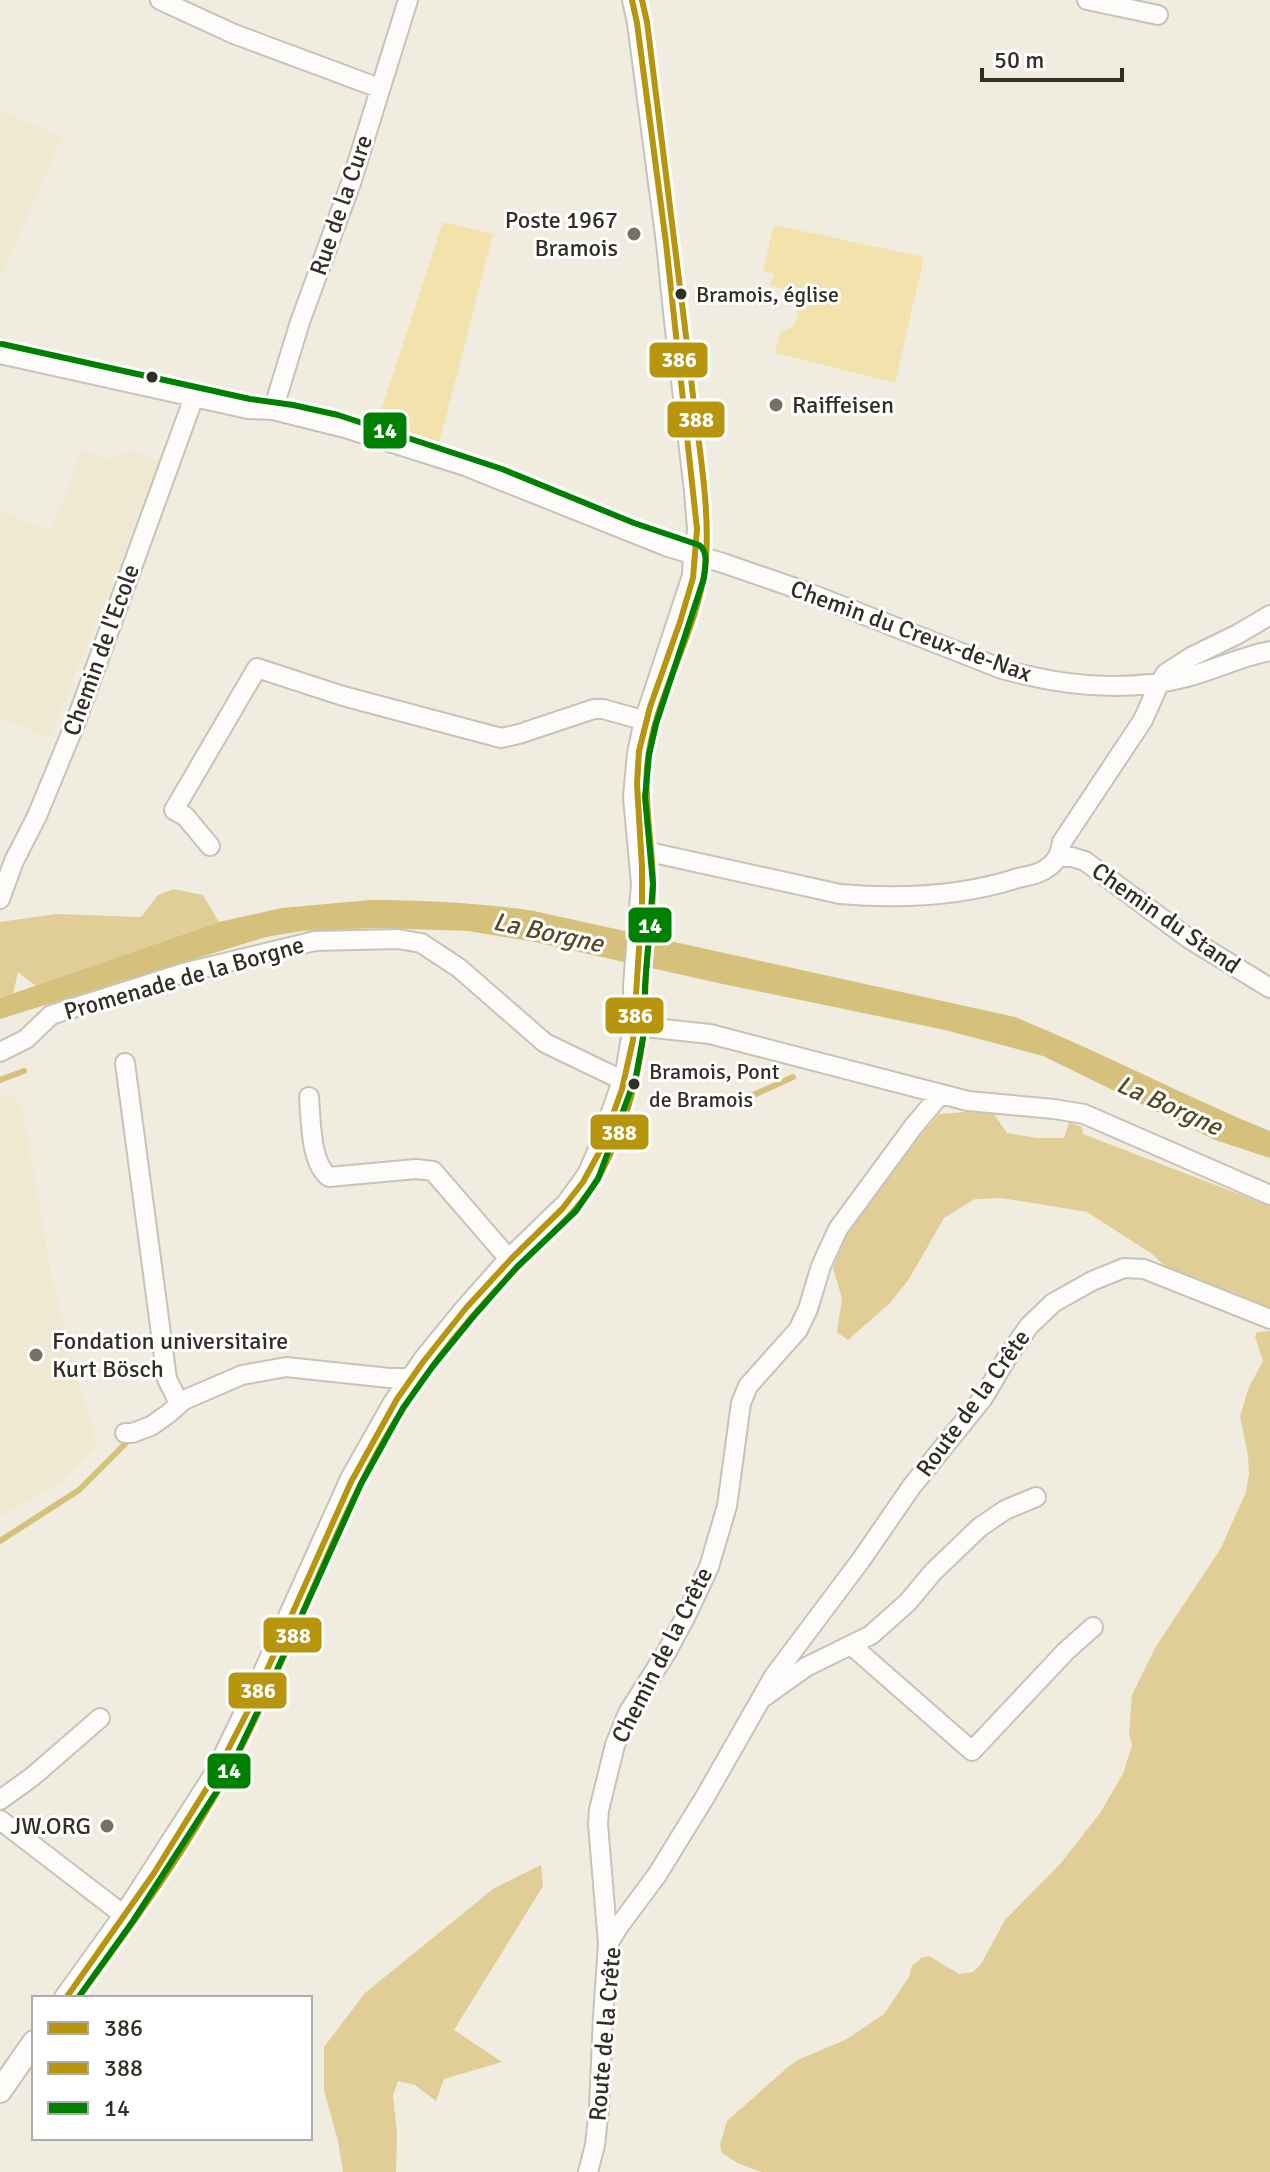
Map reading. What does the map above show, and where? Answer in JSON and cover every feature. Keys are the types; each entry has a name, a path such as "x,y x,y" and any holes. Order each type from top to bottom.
{"street":[{"path":"160,0 234,34 379,88"},
{"name":"Rue de la Cure","path":"273,410 300,322 351,183 408,0"},
{"path":"67,1996 125,1916 217,1773 352,1479 395,1403 411,1378 465,1311 510,1260 562,1211 582,1186 599,1152 627,1073 635,1026 643,884 635,797 639,753 646,721 694,576 697,529 666,243 632,0"},
{"path":"1087,0 1158,15"},
{"name":"Chemin du Creux-de-Nax","path":"0,354 248,409 273,410 345,428 465,466 668,547 801,590 1002,669 1029,676 1087,686 1159,684 1270,651"},
{"name":"Chemin de l'Ecole","path":"0,899 75,724 194,397"},
{"path":"640,850 840,894 871,896 935,896 970,890 1046,869 1059,857 1062,842 1143,720 1159,684 1170,670 1270,615"},
{"path":"210,846 185,816 174,810 257,668 343,696 501,738 594,709 646,721"},
{"name":"Chemin du Stand","path":"1059,857 1085,861 1188,938 1270,988"},
{"name":"Promenade de la Borgne","path":"0,1052 26,1039 51,1015 183,973 315,941 398,939 421,943 459,968 545,1043 624,1081"},
{"path":"635,1026 710,1034 980,1103 1084,1114 1270,1195"},
{"path":"125,1063 167,1379 179,1403"},
{"name":"Chemin de la Crête","path":"608,1944 598,1824 611,1758 628,1713 666,1653 709,1567 727,1506 741,1403 748,1386 798,1330 838,1229 940,1095"},
{"path":"309,1097 316,1157 323,1173 329,1177 416,1169 433,1171 510,1260"},
{"name":"Route de la Crête","path":"588,2172 599,2108 608,1944 657,1875 774,1676 912,1486 983,1398 1029,1326 1053,1303 1092,1281 1133,1267 1270,1319"},
{"path":"125,1433 151,1426 179,1403 242,1375 286,1367 411,1378"},
{"name":"Route de la Crête","path":"762,1698 806,1667 871,1635 908,1602 933,1572 980,1527 1005,1510 1036,1497"},
{"path":"851,1645 972,1751 1066,1651 1093,1627"},
{"path":"0,1800 32,1777 100,1718"},
{"path":"0,1820 125,1916"},
{"path":"0,2091 32,2045"}],"shaded area":[{"path":"0,111 62,137 0,278"},
{"path":"443,222 493,234 439,444 377,423"},
{"path":"774,225 924,257 895,383 775,353 780,332 793,326 798,316 794,306 782,298 784,289 770,286 774,274 763,271"},
{"path":"82,450 107,459 134,451 160,463 50,738 0,717 0,511 51,531"},
{"path":"173,889 203,895 219,922 36,986 18,972 13,994 0,998 0,922 56,914 141,917 158,895"},
{"name":"Fondation universitaire Kurt Bösch","path":"11,1093 23,1113 53,1284 97,1446 60,1482 0,1517 0,1096"},
{"path":"991,1110 1007,1133 1064,1138 1069,1122 1082,1127 1083,1134 1270,1206 1270,1308 1172,1273 1152,1254 1087,1212 1002,1198 975,1199 944,1218 909,1279 890,1303 848,1340 837,1332 842,1298 833,1268 848,1231 887,1174 939,1114"},
{"path":"1270,1331 1270,2172 762,2172 739,2164 722,2153 720,2145 727,2121 789,2066 847,2039 884,2014 909,1977 912,1966 921,1958 929,1956 959,1974 973,1972 981,1964 1005,1920 1061,1863 1100,1813 1123,1774 1132,1745 1129,1734 1132,1695 1155,1648 1221,1548 1246,1492 1248,1456 1240,1416 1249,1387 1263,1361 1255,1336 1257,1332"},
{"path":"541,1865 543,1886 454,2030 502,2062 444,2079 436,2101 415,2085 398,2081 393,2095 397,2133 396,2172 343,2172 324,2090 324,2047 365,1993 493,1889"}],"water":[{"name":"La Borgne","path":"370,900 452,902 534,911 1015,1017 1270,1131 1270,1158 1215,1140 1043,1056 945,1030 535,942 468,931 377,928 302,931 266,937 0,1019 0,998 219,922 282,908"}],"waterway":[{"path":"0,1080 24,1071"},
{"path":"716,1101 745,1099 793,1077"},
{"path":"0,1541 79,1490 125,1444"}],"transit line":[{"name":"386","path":"67,1996 154,1873 215,1775 254,1699 351,1482 397,1399 466,1308 562,1209 583,1182 600,1151 622,1089 633,1040 642,904 637,784 639,751 650,707 693,578 697,529 666,243 632,0"},
{"name":"388","path":"79,1996 123,1937 207,1810 261,1707 360,1485 393,1426 422,1380 473,1316 583,1200 610,1156 628,1106 643,1037 653,897 647,767 658,714 702,586 707,538 700,451 659,113 642,0"},
{"name":"14","path":"2,344 250,399 338,415 502,469 634,523 699,545 706,560 704,578 656,724 649,755 645,797 653,884 645,1027 636,1076 598,1179 576,1211 517,1267 473,1317 403,1408 361,1484 226,1777 133,1921 79,1996"}],"place":[{"name":"Poste 1967 Bramois","path":"634,234"},
{"name":"Bramois, église","path":"681,294"},
{"name":"Raiffeisen","path":"776,405"},
{"name":"Bramois, Pont de Bramois","path":"634,1084"},
{"name":"Fondation universitaire Kurt Bösch","path":"36,1355"},
{"name":"JW.ORG","path":"107,1826"}]}
